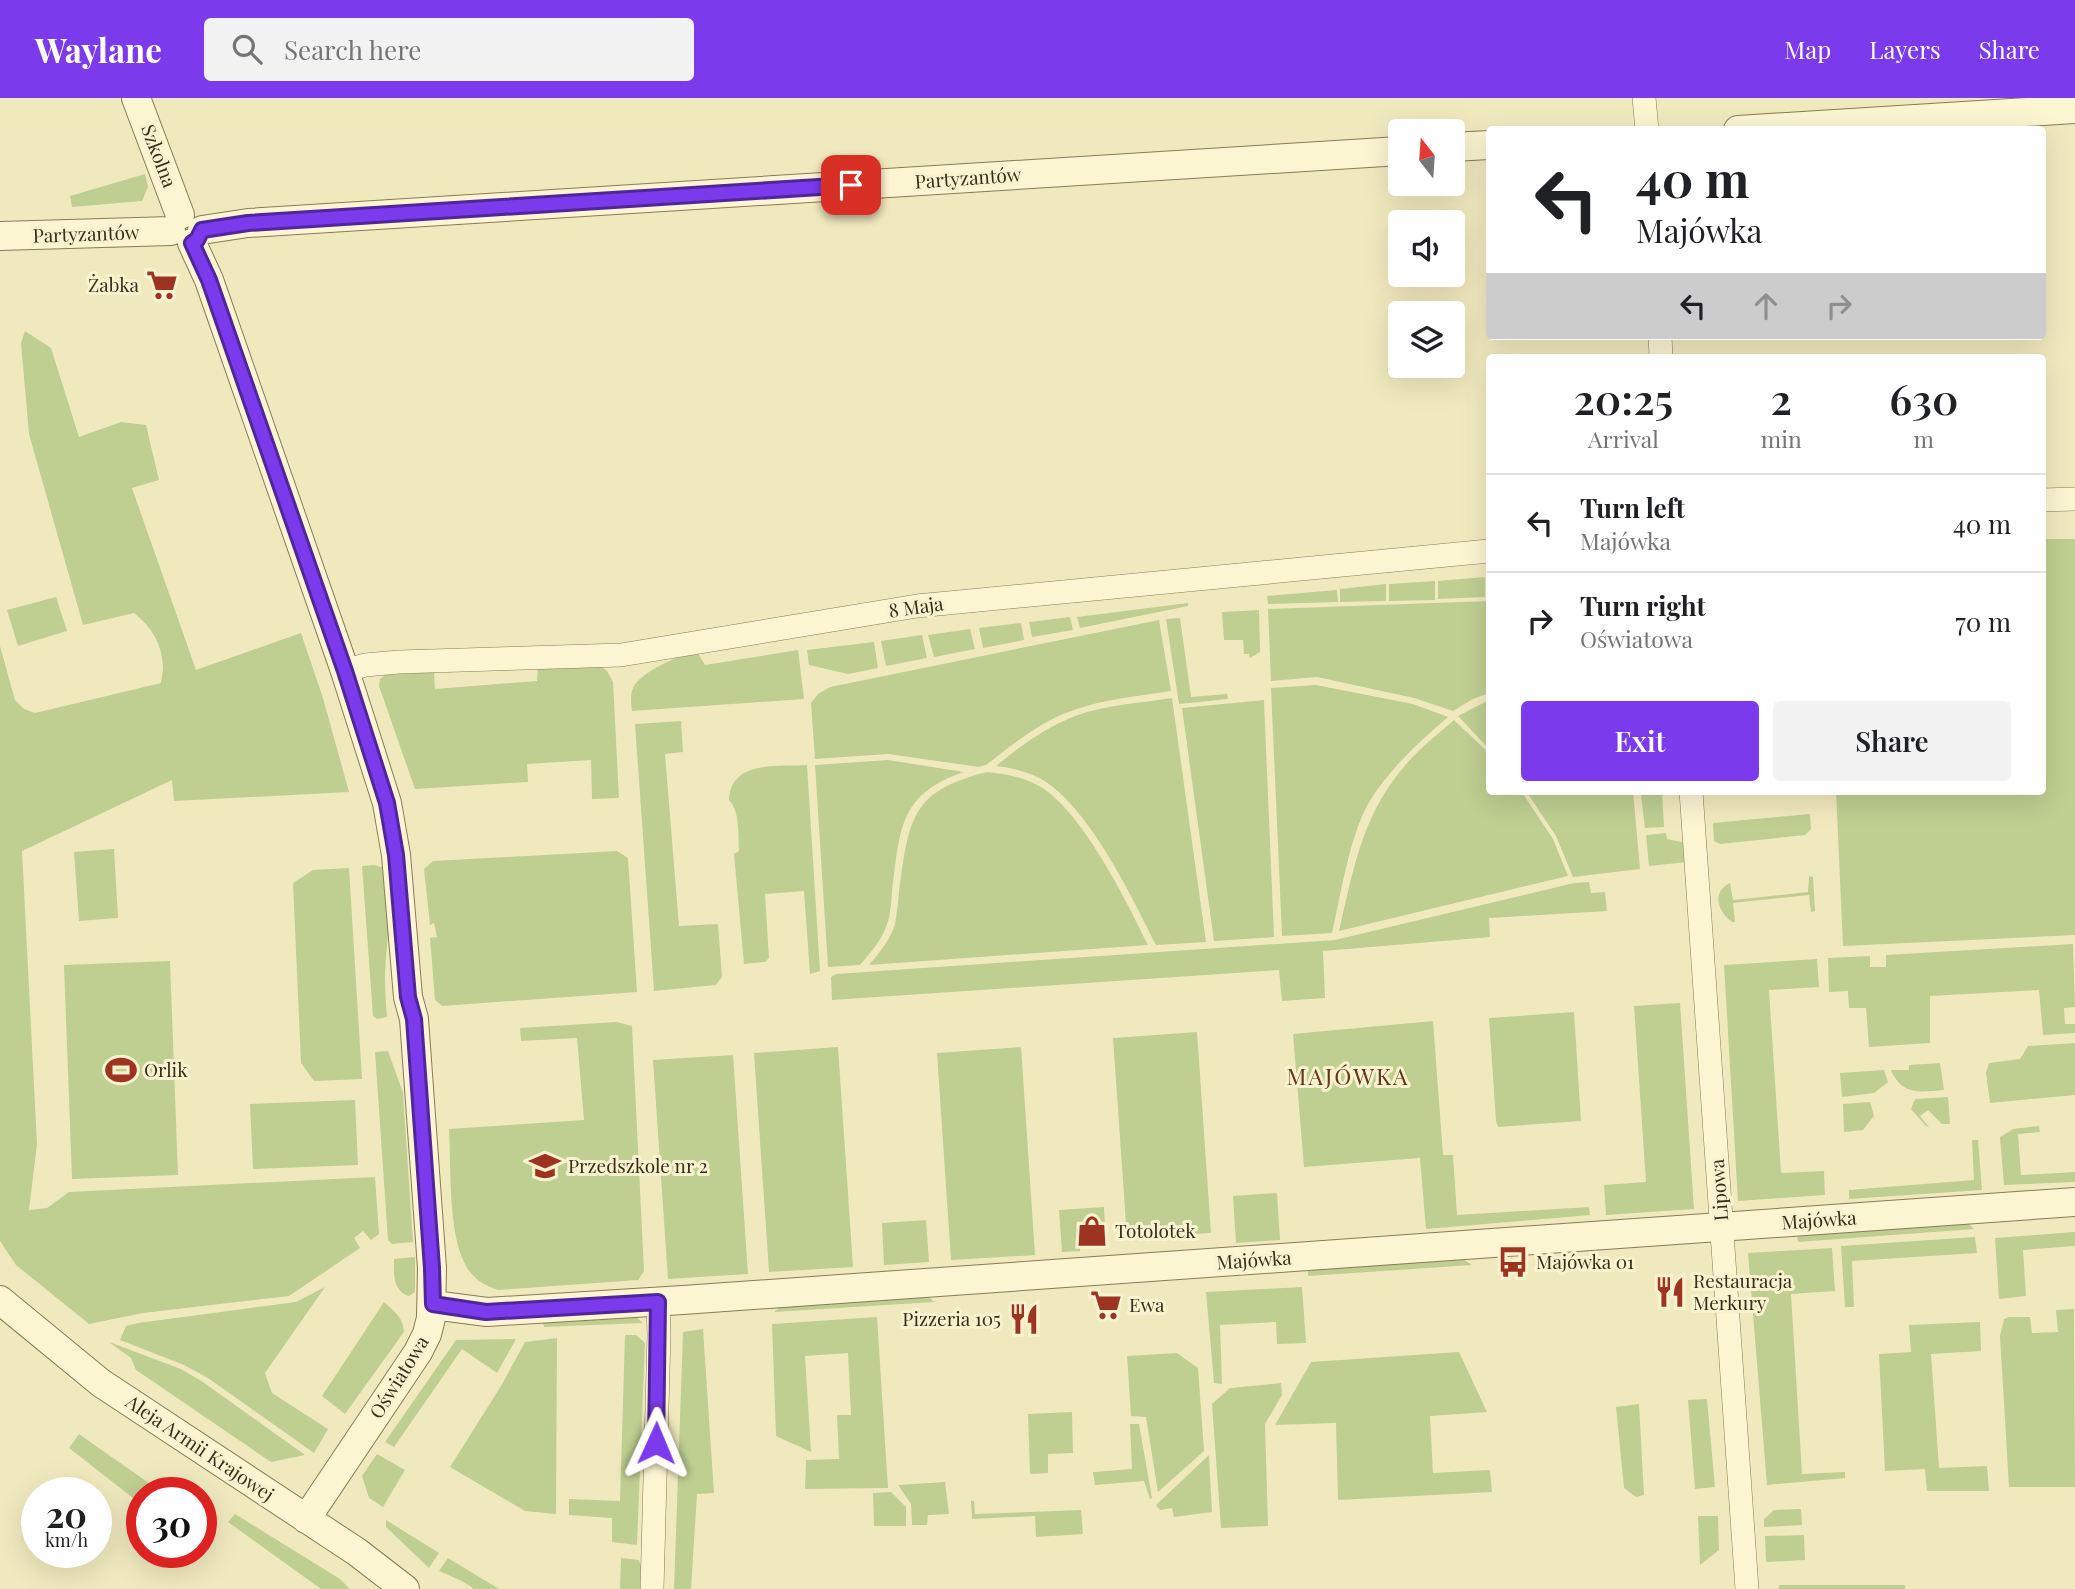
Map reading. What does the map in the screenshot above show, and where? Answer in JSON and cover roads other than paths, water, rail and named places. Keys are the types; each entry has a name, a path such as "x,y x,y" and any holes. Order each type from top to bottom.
{"street":[{"name":"Szkolna","path":"136,98 186,230"},
{"path":"1644,98 1647,126"},
{"path":"1802,126 2075,109"},
{"path":"1465,146 1486,145"},
{"name":"Partyzantów","path":"0,236 186,230 248,223 1388,152"},
{"name":"Oświatowa","path":"186,230 209,280 345,671 387,803 396,855 408,997 414,1019 432,1268 433,1304 427,1334 418,1352 306,1519"},
{"path":"2046,500 2075,499"},
{"name":"8 Maja","path":"345,671 365,665 399,662 621,655 917,606 1486,551"},
{"name":"Lipowa","path":"1691,795 1747,1589"},
{"name":"Majówka","path":"433,1304 486,1312 658,1302 2075,1202"},
{"name":"Aleja Armii Krajowej","path":"0,1300 101,1383 357,1552 405,1589"},
{"path":"652,1589 658,1302"}],"place":[{"name":"Żabka","path":"162,285"},
{"name":"Orlik","path":"121,1070"},
{"name":"Przedszkole nr 2","path":"545,1166"},
{"name":"Totolotek","path":"1092,1231"},
{"name":"Majówka 01","path":"1513,1262"},
{"name":"Restauracja Merkury","path":"1670,1292"},
{"name":"Ewa","path":"1106,1305"},
{"name":"Pizzeria 105","path":"1024,1319"}],"district":[{"name":"MAJÓWKA","path":"1348,1077"}]}
